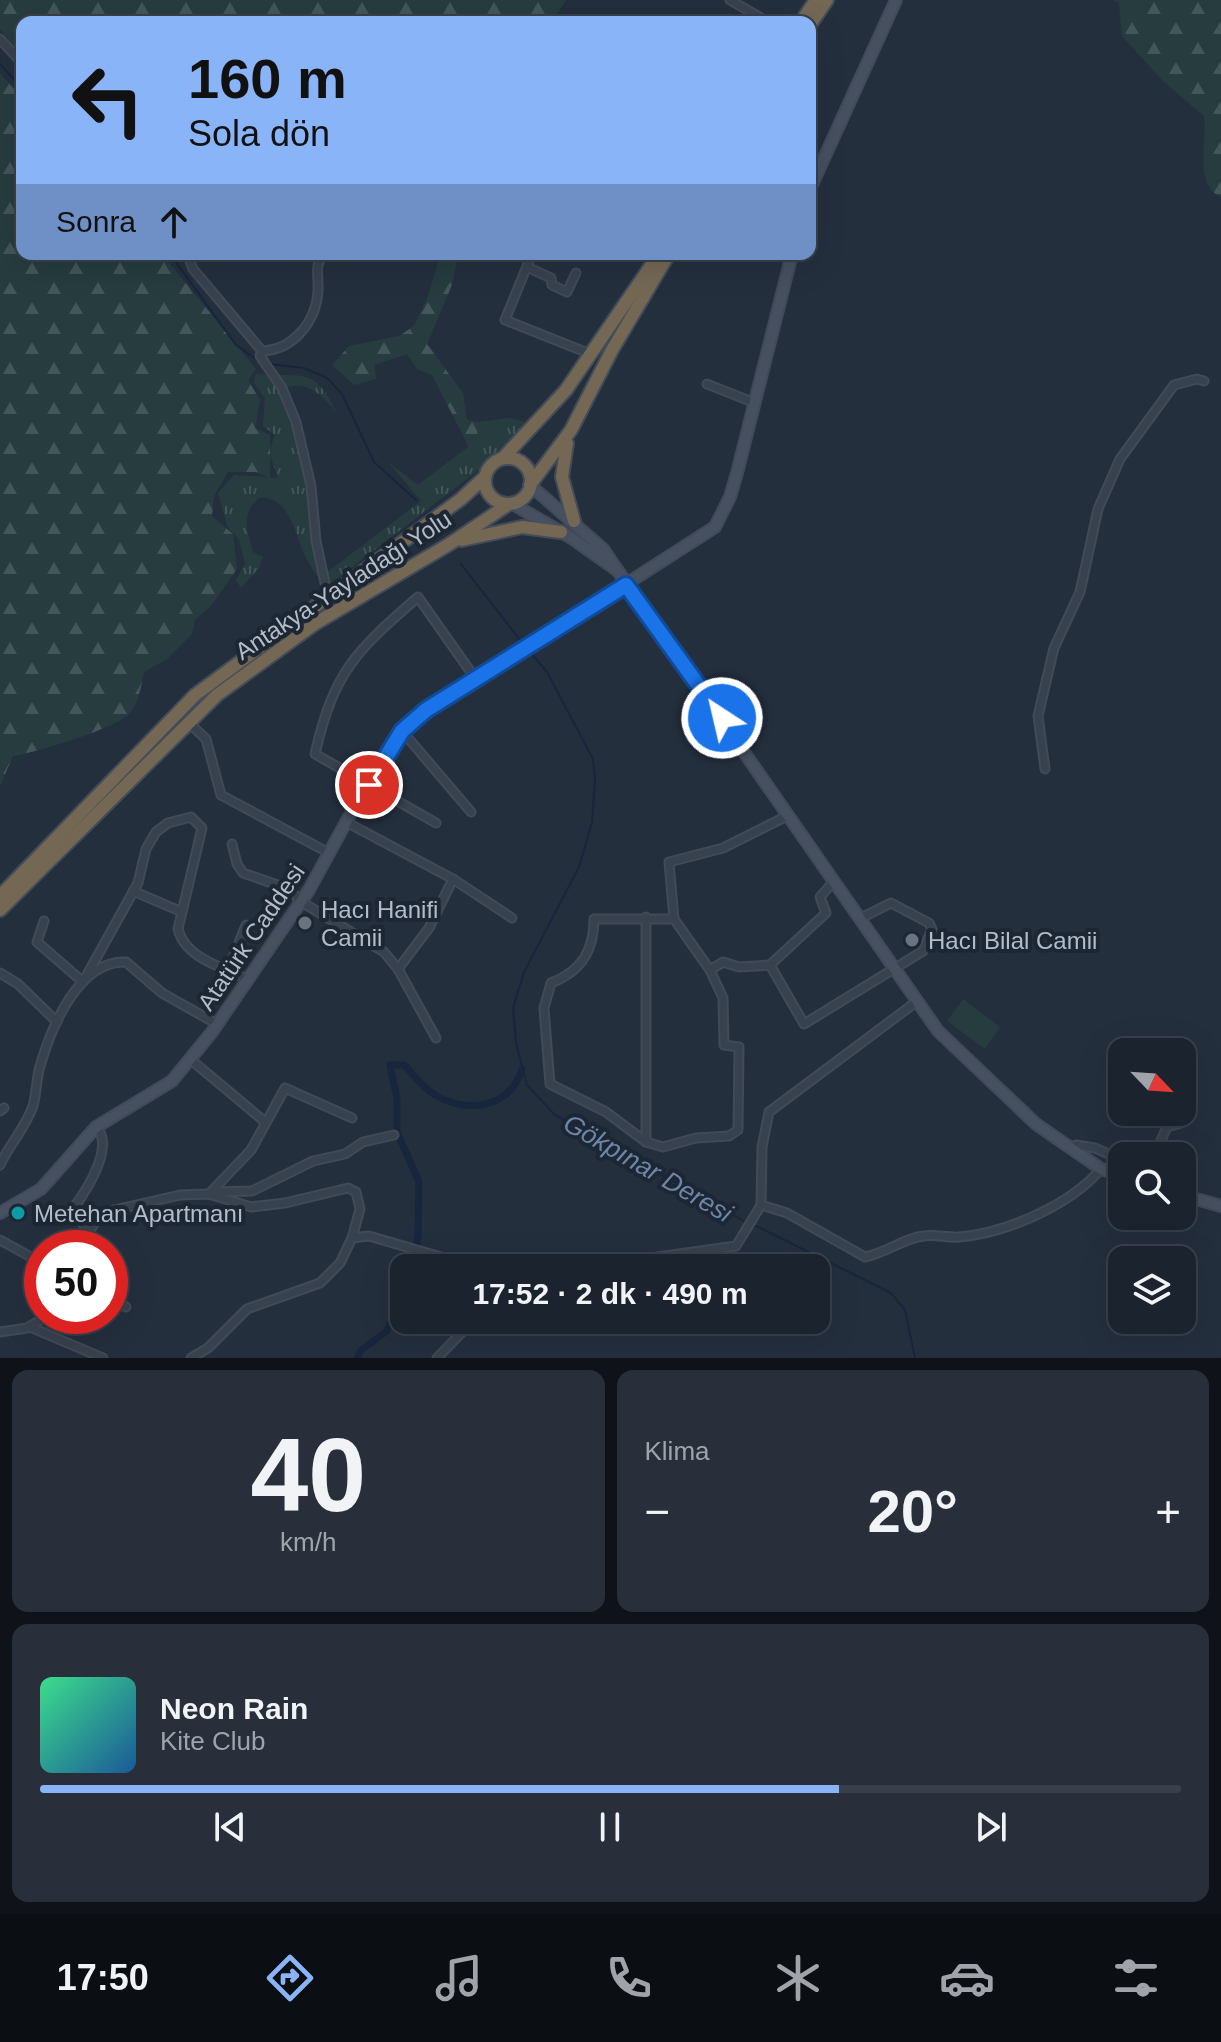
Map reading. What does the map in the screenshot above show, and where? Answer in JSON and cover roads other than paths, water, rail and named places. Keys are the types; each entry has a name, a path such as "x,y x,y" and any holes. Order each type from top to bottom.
{"highway":[{"path":"571,430 521,499 510,504 490,496 485,477 491,464 503,458 548,413 593,355 655,260"},
{"path":"574,521 562,477 564,451 571,430 612,350 665,260"},
{"path":"503,458 515,459 525,465 530,485"},
{"name":"Antakya-Yayladağı Yolu","path":"0,896 195,695 461,499 485,477"},
{"name":"Antakya-Yayladağı Yolu","path":"0,910 187,722 224,689 306,630 510,504"},
{"path":"448,545 483,533 522,527 561,532"}],"main road":[{"path":"816,176 896,0"},
{"name":"Atatürk Caddesi","path":"0,1213 41,1189 96,1127 165,1088 190,1059 300,901 402,731 426,710 475,678 715,527 730,497 791,260"},
{"path":"530,485 603,549 789,815 890,968 938,1031 1036,1124 1108,1171"},
{"path":"510,504 561,532 618,571"},
{"path":"1196,1199 1221,1206"}],"street":[{"path":"730,0 758,16"},
{"path":"0,39 16,56"},
{"path":"189,260 193,269 261,354 267,371 282,388 296,422 311,486 316,541 328,597"},
{"path":"261,354 294,340 305,327 316,301 316,269 320,260"},
{"path":"530,260 505,320 593,355"},
{"path":"527,267 551,278 552,285 567,292 576,273"},
{"path":"1045,769 1038,716 1054,648 1080,592 1098,509 1120,459 1174,385 1197,379 1204,381"},
{"path":"707,384 755,403"},
{"path":"436,823 315,754 325,710 344,670 418,597 475,678"},
{"path":"187,722 206,739 221,795 329,853"},
{"path":"402,731 471,812"},
{"path":"674,919 594,919 594,941 583,962 551,983 544,1008 550,1084 606,1112 646,1142 663,1147 696,1138 729,1136 738,1130 739,1047 724,1045 723,998 710,970 674,919 669,862 723,848 789,815"},
{"path":"0,1165 32,1107 40,1065 57,1022 83,982 133,891 144,869 146,849 156,832 168,823 191,817 202,828 178,929 182,943 188,950 247,979"},
{"path":"346,822 453,879 512,918"},
{"path":"232,844 237,864 243,873 289,889 300,901 384,952 398,969 436,1038"},
{"path":"398,969 429,928 453,879"},
{"path":"710,970 723,962 739,967 770,965 818,924 826,913 820,897 834,881"},
{"path":"133,891 182,912"},
{"path":"770,965 804,1024 890,968 923,951 932,929 929,923 891,903 859,919"},
{"path":"646,917 646,1142"},
{"path":"44,921 37,942 83,982"},
{"path":"228,970 246,925"},
{"path":"83,982 98,970 126,962 162,993 217,1024"},
{"path":"0,973 18,984 57,1022"},
{"path":"679,1254 736,1246 758,1207 762,1147 769,1112 916,1002"},
{"path":"190,1059 264,1121"},
{"path":"210,1193 251,1150 264,1121 285,1088 352,1118"},
{"path":"1160,1142 1167,1127 1170,1126"},
{"path":"86,1230 75,1206 91,1181 103,1144 102,1134 96,1127"},
{"path":"89,1230 101,1213 180,1195 252,1191 313,1161 331,1159 363,1142 394,1135"},
{"path":"1071,1148 1076,1145 1108,1154"},
{"path":"758,1207 787,1213 865,1257 924,1236 959,1237 998,1229 1087,1185 1101,1169"},
{"path":"191,1358 208,1348 247,1309 320,1283 340,1263 352,1238 360,1209 356,1192 348,1188 285,1203 251,1207 210,1193"},
{"path":"352,1238 369,1236 430,1254"},
{"path":"0,1240 24,1253"},
{"path":"0,1332 24,1328"},
{"path":"46,1334 103,1358"},
{"path":"437,1358 460,1334"}],"waterway":[{"name":"Gökpınar Deresi","path":"0,64 16,81"},
{"name":"Gökpınar Deresi","path":"174,260 236,345 259,361"},
{"name":"Gökpınar Deresi","path":"269,364 304,368 327,378 342,394 374,462 416,500"},
{"name":"Gökpınar Deresi","path":"461,564 523,644"},
{"name":"Gökpınar Deresi","path":"530,652 547,672 593,759 595,779 592,823 579,867 524,972 513,1008 516,1043 527,1085 555,1115 746,1222"},
{"path":"415,1254 419,1182 397,1132 397,1099 390,1065 404,1065 435,1095 448,1101 474,1105 486,1104 508,1092 522,1069"},
{"name":"Gökpınar Deresi","path":"752,1224 891,1293 905,1310 915,1358"},
{"path":"357,1358 361,1350 387,1331 390,1324"}],"place":[{"name":"Hacı Hanifi Camii","path":"305,923"},
{"name":"Hacı Bilal Camii","path":"912,940"},
{"name":"Metehan Apartmanı","path":"18,1213"}]}
